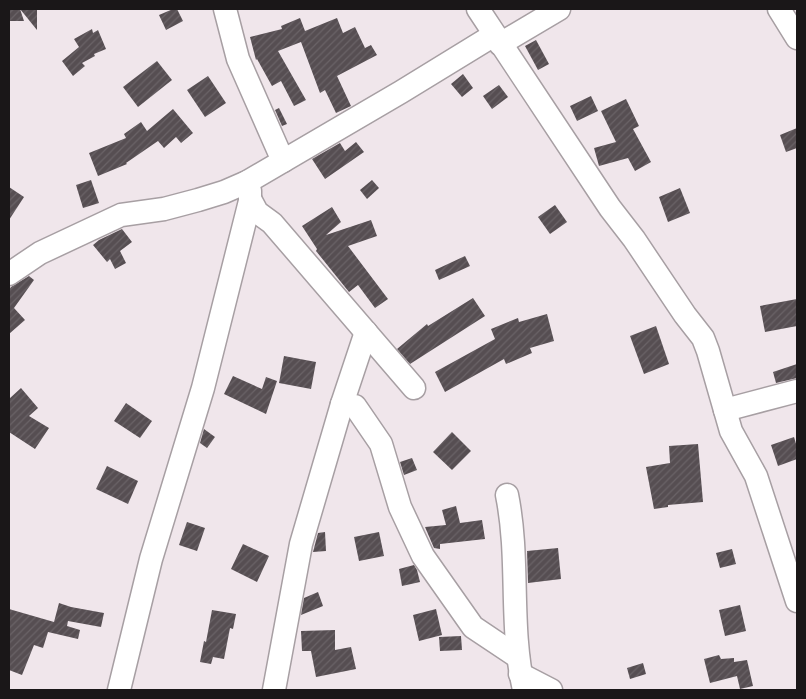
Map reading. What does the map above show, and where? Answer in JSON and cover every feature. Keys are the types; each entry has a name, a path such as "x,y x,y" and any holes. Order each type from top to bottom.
{"street":[{"path":"225,9 238,59 283,160"},
{"path":"478,9 610,208 634,239 702,338 708,351 731,432 756,476 795,588"},
{"path":"9,274 40,253 121,215 164,209 224,192 248,190 283,160 497,39 560,9"},
{"path":"779,9 797,38"},
{"path":"248,190 257,212 272,223 414,388"},
{"path":"119,690 151,559 203,388 248,190"},
{"path":"274,690 301,544 342,404 366,332"},
{"path":"726,410 797,391"},
{"path":"342,404 355,406 381,444 400,507 422,556 473,627 520,674 552,690"},
{"path":"507,495 511,516 515,642 520,674"}],"building":[{"path":"9,9 20,9 24,21 9,21"},
{"path":"20,9 37,9 37,30"},
{"path":"177,9 183,21 166,30 159,15"},
{"path":"300,18 305,31 337,18 343,33 355,27 365,48 371,45 377,55 337,76 351,106 336,113 325,90 320,93 301,42 278,51 306,100 294,106 281,81 272,86 256,60 250,37 282,29 281,26"},
{"path":"92,29 93,33 98,30 106,49 94,54 95,56 82,63 85,66 73,76 62,61 79,47 74,39"},
{"path":"536,40 549,64 538,70 525,46"},
{"path":"157,61 172,80 138,107 123,87"},
{"path":"463,74 473,88 462,97 451,84"},
{"path":"208,76 226,103 205,117 187,90"},
{"path":"499,85 508,97 492,109 483,96"},
{"path":"591,96 598,111 577,121 570,106"},
{"path":"626,99 639,126 633,129 651,162 635,171 628,158 599,166 594,148 616,142 601,111"},
{"path":"279,108 287,124 282,126 275,110"},
{"path":"173,109 193,133 181,143 176,137 164,148 158,141 127,164 98,176 89,153 126,138 124,134 141,122 147,131"},
{"path":"797,128 797,148 786,152 780,135"},
{"path":"356,142 364,152 325,179 312,159 340,143 345,151"},
{"path":"91,180 99,203 83,208 76,185"},
{"path":"372,180 379,188 367,199 360,190"},
{"path":"9,187 24,197 9,220"},
{"path":"680,188 690,213 668,222 659,197"},
{"path":"555,205 567,222 550,234 538,217"},
{"path":"332,207 341,222 326,235 371,220 377,236 348,246 388,299 375,308 358,285 349,292 316,251 317,249 302,226"},
{"path":"122,229 132,242 120,251 126,263 115,269 110,259 107,262 93,245"},
{"path":"465,256 470,266 439,280 435,270"},
{"path":"29,276 34,280 14,308 25,320 9,334 9,290"},
{"path":"473,298 485,316 410,364 397,349 427,324 428,326"},
{"path":"797,299 797,326 765,332 760,306"},
{"path":"547,314 554,341 530,348 532,353 506,364 504,359 445,392 435,372 495,339 491,329 518,318 519,322"},
{"path":"656,326 669,364 644,374 630,336"},
{"path":"284,356 316,362 311,389 279,383"},
{"path":"797,364 797,378 776,383 773,372"},
{"path":"233,376 262,389 266,377 277,381 266,414 224,394"},
{"path":"21,388 38,408 29,416 49,428 35,449 9,432 9,399"},
{"path":"126,403 152,421 140,438 114,421"},
{"path":"204,429 215,437 207,448 200,443"},
{"path":"452,432 471,451 452,470 433,452"},
{"path":"794,437 797,447 797,459 778,466 771,445"},
{"path":"698,444 703,502 668,505 668,507 654,509 646,467 670,463 669,446"},
{"path":"412,458 417,470 404,475 400,462"},
{"path":"107,466 138,481 128,504 96,489"},
{"path":"456,506 460,523 482,520 485,539 440,544 440,549 434,548 425,527 446,525 442,510"},
{"path":"187,522 205,528 197,551 179,545"},
{"path":"325,532 326,551 313,552 318,533"},
{"path":"379,532 384,556 359,561 354,537"},
{"path":"243,544 269,556 257,582 231,569"},
{"path":"558,548 561,579 528,583 527,551"},
{"path":"732,549 736,564 720,568 716,553"},
{"path":"414,565 420,582 402,586 399,569"},
{"path":"318,592 323,606 301,615 304,598"},
{"path":"59,603 104,613 101,627 68,621 67,626 80,630 78,639 48,632 43,648 34,645 22,675 9,670 9,609 54,622"},
{"path":"740,605 746,631 725,636 719,610"},
{"path":"436,609 442,635 419,641 413,615"},
{"path":"212,610 236,614 233,629 230,628 224,659 213,657 211,664 200,662"},
{"path":"335,630 335,650 351,647 356,669 316,677 311,651 302,651 301,631"},
{"path":"461,636 462,650 440,651 439,637"},
{"path":"719,655 721,659 734,658 734,662 747,660 753,686 740,689 737,676 710,683 704,659"},
{"path":"643,663 646,674 630,679 627,668"}]}
